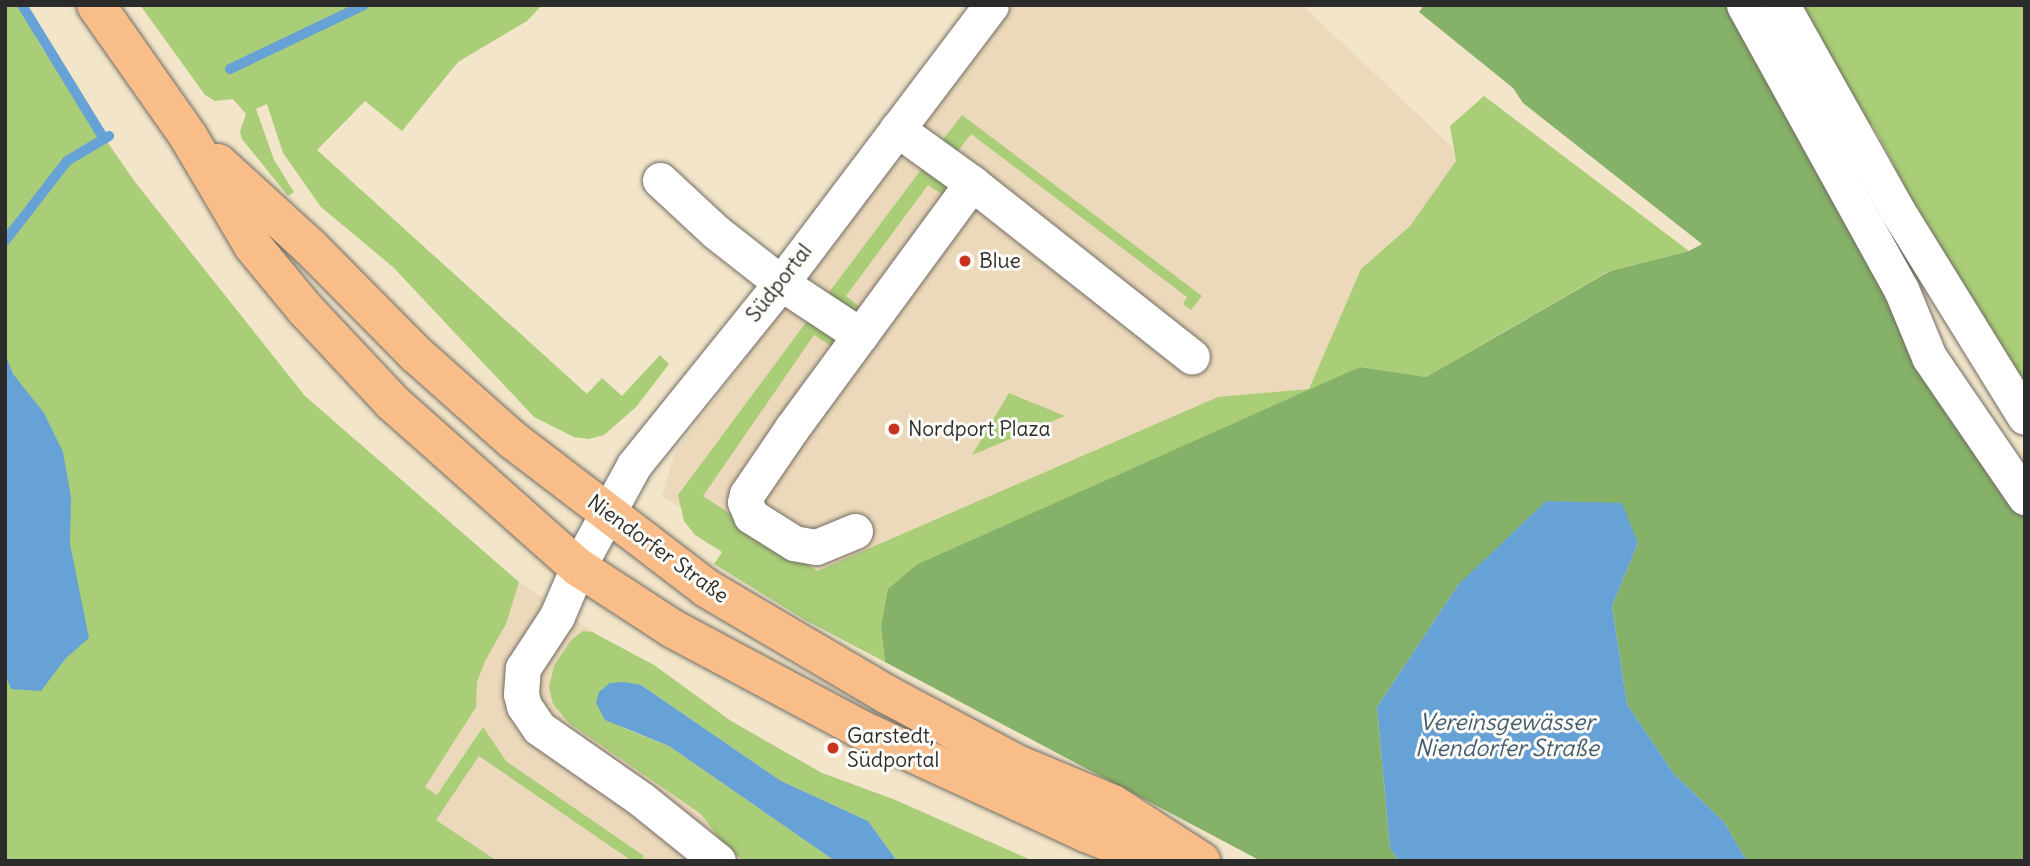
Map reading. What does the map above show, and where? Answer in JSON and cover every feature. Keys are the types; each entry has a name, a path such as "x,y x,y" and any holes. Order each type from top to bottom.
{"main road":[{"name":"Niendorfer Straße","path":"96,5 188,136 253,246 305,309 393,403 578,567 673,629 849,723 1074,827 1157,861"},
{"name":"Niendorfer Straße","path":"188,136 311,248 417,355 514,441 706,588 887,694 1017,764 1113,804 1200,861"}],"street":[{"name":"Südportal","path":"718,861 641,799 539,728 524,706 520,681 523,668 562,607 578,567 634,465 781,283 991,5"},
{"path":"1744,5 1900,289 1929,358 2025,497"},
{"path":"1782,5 1897,210 2025,417"},
{"path":"897,129 972,183 1192,357"},
{"path":"660,180 716,232 781,283 860,335"},
{"path":"855,531 827,544 805,546 794,543 751,516 745,502 747,494 792,428 972,183"}],"shaded area":[{"path":"1012,5 1302,5 1451,146 1457,161 1410,226 1361,269 1309,389 817,594 662,496 675,452"},
{"path":"519,582 620,650 654,665 731,721 795,759 822,773 893,799 1033,861 445,861 389,807 422,730"}],"green space":[{"path":"5,5 18,5 42,48 135,182 305,396 519,582 506,624 485,661 477,682 476,707 425,787 437,795 483,727 506,761 644,856 641,861 632,861 479,756 436,820 497,861 5,861"},
{"path":"140,5 542,5 527,21 458,62 402,131 365,101 317,150 587,394 602,378 622,396 660,355 669,364 636,407 604,435 589,439 574,437 534,417 393,267 321,207 283,153 267,104 256,109 274,160 294,192 288,196 242,139 240,131 246,114 233,99 215,101 205,95"},
{"path":"1424,5 1734,5 2025,511 2025,861 1747,861 1724,822 1674,774 1627,704 1612,606 1638,543 1458,585 1377,707 1390,848 1399,861 1261,861 885,662 881,627 888,589 918,564 1360,367 1426,377 1610,271 1689,251 1702,244 1523,103 1513,88 1419,12"},
{"path":"1794,5 2025,5 2025,397 1906,205 1894,165 1873,126 1855,112"},
{"path":"1484,96 1689,251 1609,271 1426,377 1360,367 881,627 885,662 805,620 714,564 722,552 695,535 684,521 678,495 810,317 840,338 834,348 814,335 703,496 817,571 1218,397 1309,389 1361,269 1410,226 1456,161 1450,126"},
{"path":"962,115 1202,296 1191,310 1183,304 1187,297 971,134 957,152 942,141"},
{"path":"923,167 952,189 946,197 928,185 846,296 862,309 856,317 827,295"},
{"path":"1009,393 1065,416 972,455"},
{"path":"583,631 592,632 654,665 731,721 822,773 893,799 1033,861 897,861 868,821 781,781 641,685 623,728 669,746 835,861 744,861 725,846 701,814 569,723 553,704 549,687 554,666 571,640"}],"water":[{"path":"5,354 13,374 44,413 63,452 71,497 70,544 89,638 66,658 41,691 11,689 5,674"},
{"name":"Vereinsgewässer Niendorfer Straße","path":"1546,501 1622,503 1638,543 1612,606 1627,704 1674,774 1724,822 1747,861 1399,861 1390,848 1377,707 1458,585"},
{"path":"610,683 641,685 781,781 868,821 897,861 835,861 669,746 605,720 596,703 599,692"}],"waterway":[{"path":"22,5 104,139"},
{"path":"230,69 364,5"},
{"path":"5,241 67,161 109,136"}],"place":[{"name":"Blue","path":"965,261"},
{"name":"Nordport Plaza","path":"894,429"},
{"name":"Garstedt, Südportal","path":"833,748"}]}
